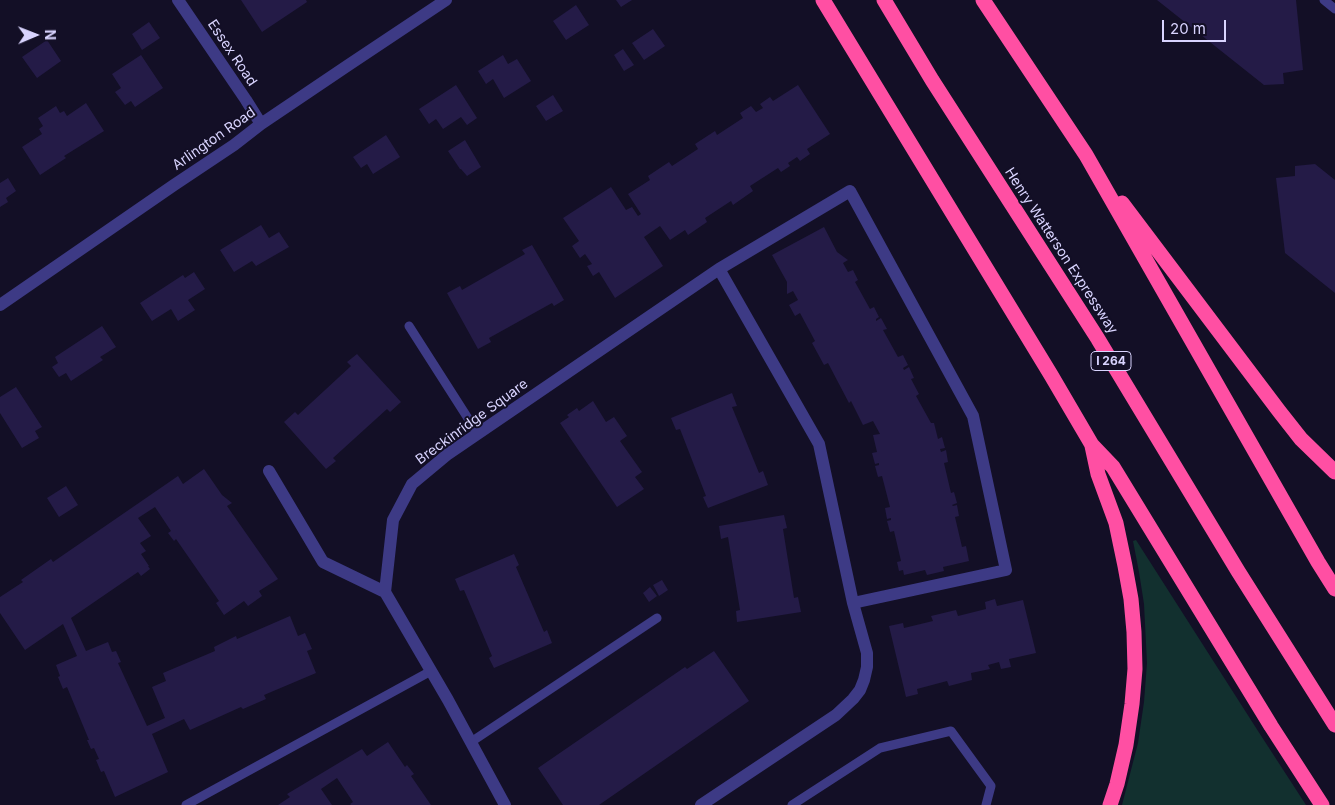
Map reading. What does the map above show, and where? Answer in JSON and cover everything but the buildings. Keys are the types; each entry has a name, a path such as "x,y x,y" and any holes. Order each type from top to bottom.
{"highway":[{"path":"823,0 1092,445 1112,467 1266,718 1322,805"},
{"name":"Henry Watterson Expressway","path":"884,0 932,80 1098,339 1238,571 1335,725"},
{"path":"983,0 1086,155 1279,411 1301,439 1335,472"},
{"path":"1086,155 1335,589"},
{"path":"1092,445 1098,474 1116,523 1128,582 1134,632 1135,669 1131,712 1126,745 1110,805"}],"street":[{"name":"Essex Road","path":"178,0 261,124"},
{"name":"Arlington Road","path":"0,305 234,145 261,124 446,0"},
{"name":"Breckinridge Square","path":"385,592 393,520 412,484 448,454 719,269 850,191 973,416 1006,570 853,603"},
{"path":"701,805 836,715 853,700 860,690 867,667 867,653 853,603 819,444 719,269"},
{"path":"269,471 323,562 385,592 471,742 504,805"}],"lane":[{"path":"1324,0 1335,9"},
{"path":"409,326 478,434"},
{"path":"471,742 657,618"},
{"path":"186,805 431,671"},
{"path":"792,805 880,748 951,731 991,786 986,805"}],"green space":[{"path":"1136,540 1306,805 1122,805 1138,743 1147,663 1144,604 1133,541"}]}
